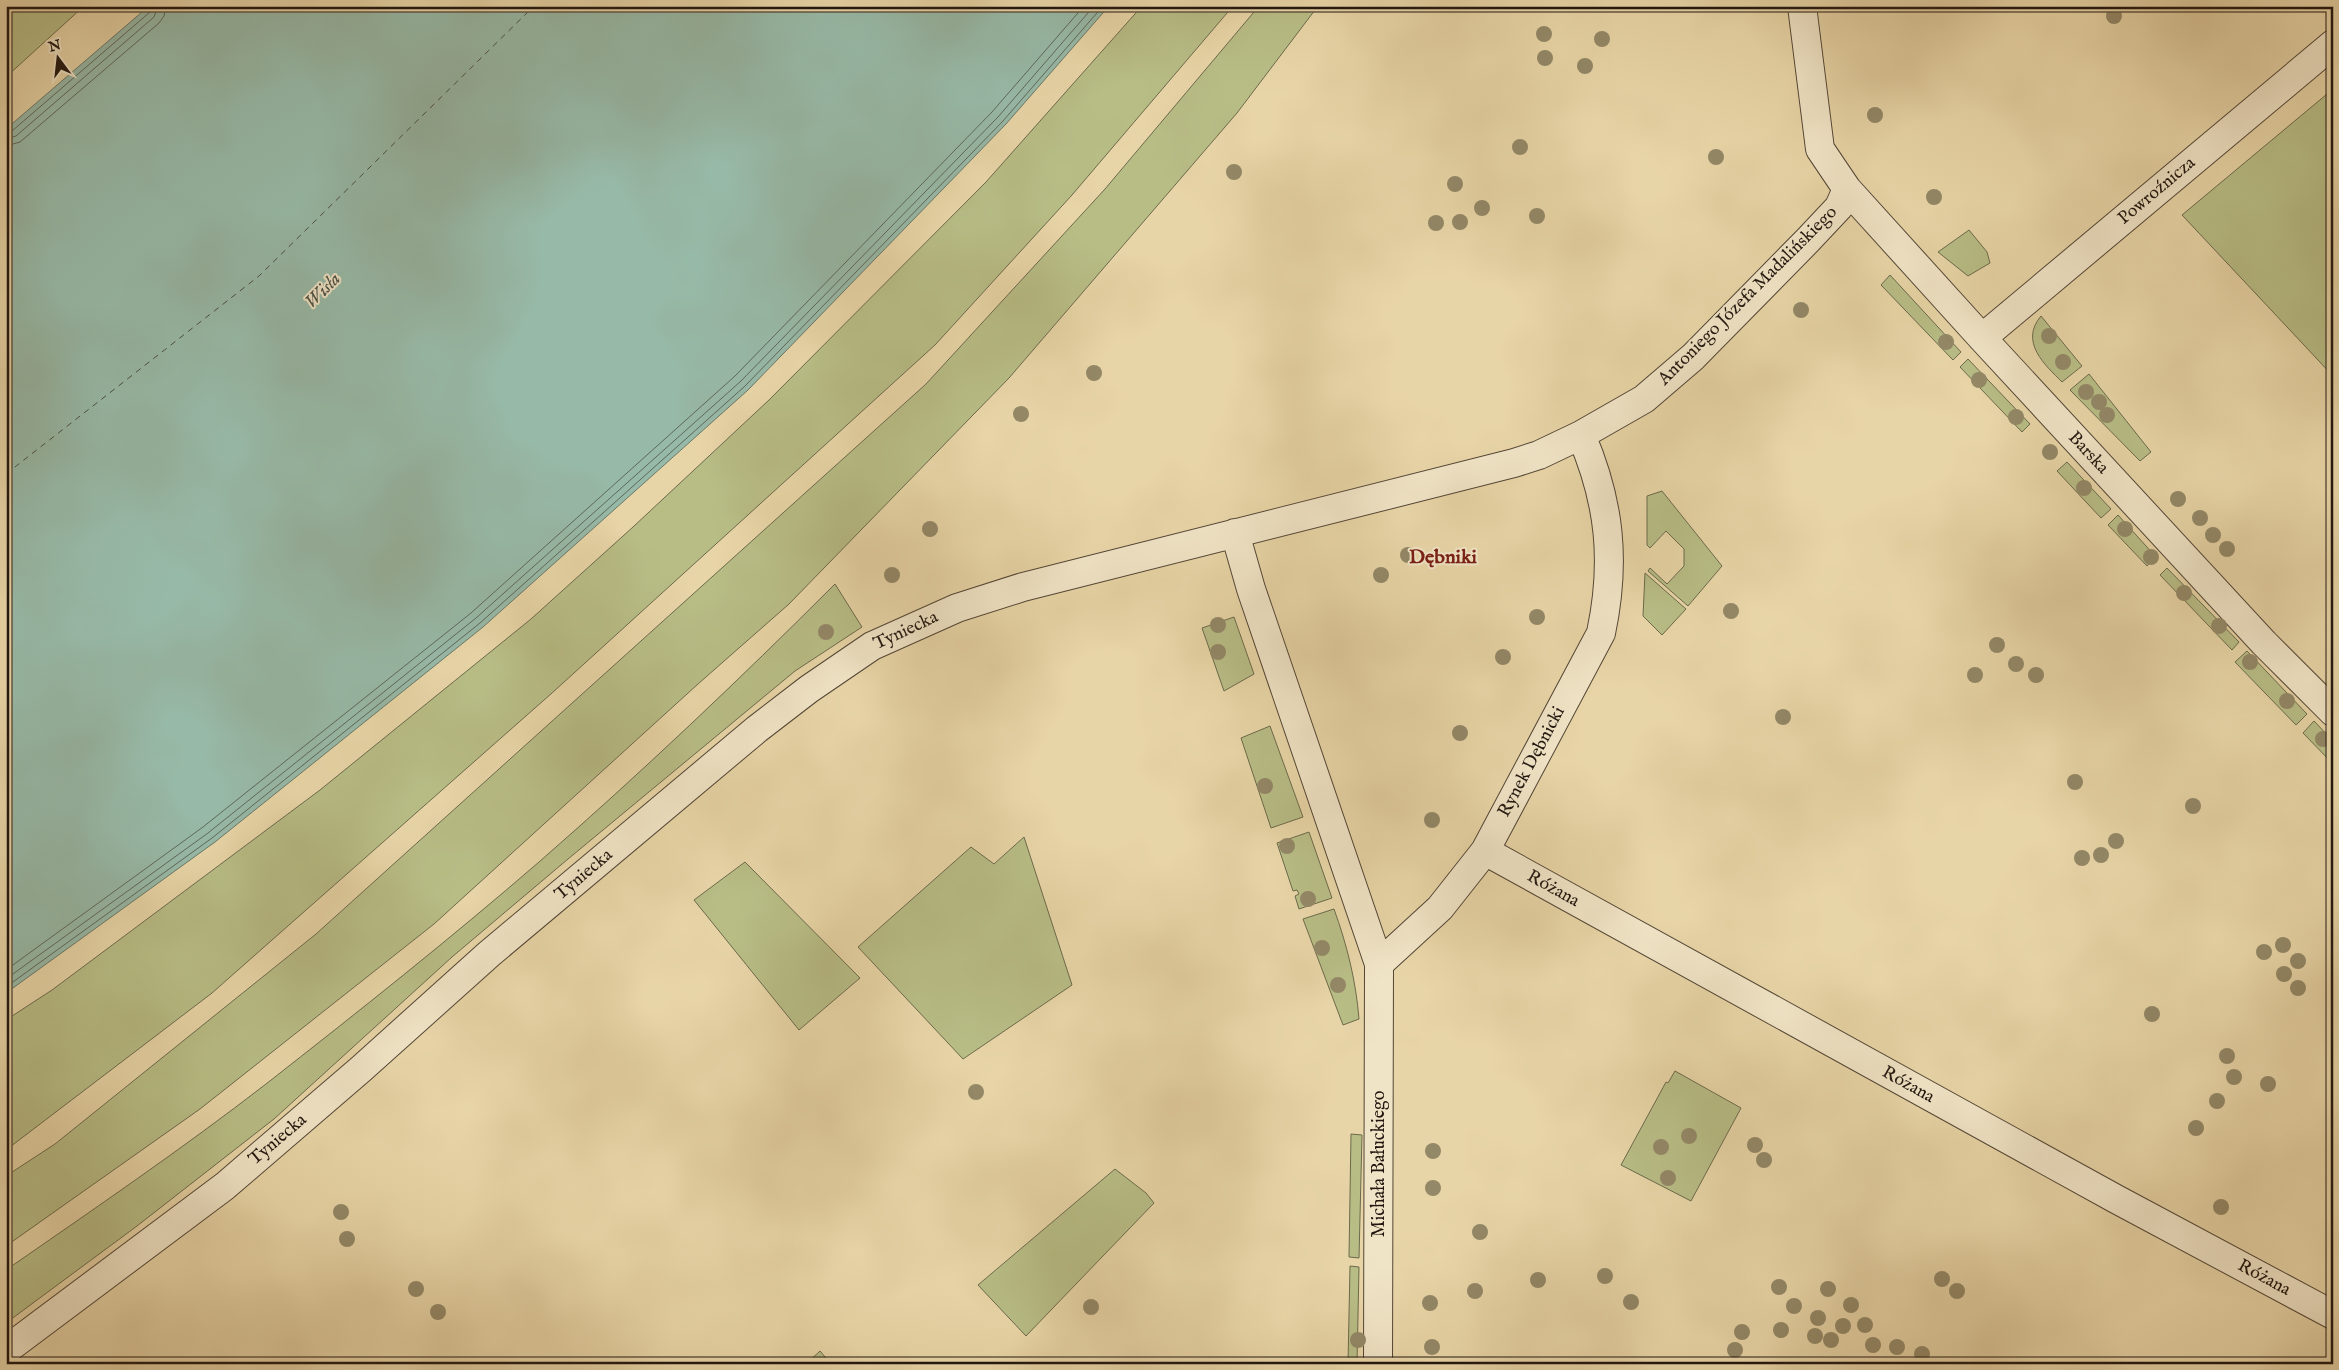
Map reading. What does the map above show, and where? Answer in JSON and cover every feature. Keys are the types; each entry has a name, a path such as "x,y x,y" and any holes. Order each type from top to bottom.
{"street":[{"name":"Antoniego Józefa Madalińskiego","path":"1581,435 1644,399 1693,357 1839,207 1848,188 1820,149 1802,6"},
{"name":"Powroźnicza","path":"1982,338 2333,44"},
{"name":"Barska","path":"1848,188 1982,338 2264,643 2333,712"},
{"path":"1379,964 1251,589 1235,533 1489,470 1539,455 1581,435"},
{"name":"Rynek Dębnicki","path":"1379,964 1440,908 1485,851 1601,633 1608,602 1610,571 1604,504 1596,469 1581,435"},
{"name":"Tyniecka","path":"6,1350 225,1186 361,1070 490,954 757,729 809,689 872,646 957,608 1022,586 1235,533"},
{"name":"Różana","path":"1485,851 2108,1195 2333,1315"},
{"name":"Michała Bałuckiego","path":"1378,1364 1379,964"}],"green space":[{"path":"19,6 84,6 6,77 6,17"},
{"path":"1142,6 1233,6 1072,195 935,345 552,693 212,993 6,1150 6,1020 52,990 320,790 531,619 769,400 986,182"},
{"path":"1259,6 1318,6 1237,113 1009,378 789,604 698,684 434,924 200,1109 6,1246 6,1176 55,1144 316,934 926,384 1105,189"},
{"path":"2333,89 2333,376 2182,215"},
{"path":"1969,230 1987,252 1990,263 1968,276 1938,252"},
{"path":"1890,275 1961,352 1953,360 1881,285"},
{"path":"2041,316 2082,366 2062,382 2042,361 2033,344 2035,326"},
{"path":"1968,359 2030,424 2022,432 1960,367"},
{"path":"2089,374 2151,452 2140,461 2070,390"},
{"path":"2067,462 2111,509 2101,518 2057,471"},
{"path":"1662,491 1722,566 1688,606 1648,571 1650,568 1667,584 1684,566 1684,549 1666,531 1650,548 1647,545 1647,496"},
{"path":"2118,515 2156,557 2147,566 2108,525"},
{"path":"2167,568 2239,642 2232,650 2160,575"},
{"path":"1645,573 1686,609 1662,635 1643,616"},
{"path":"835,584 862,627 795,671 568,859 452,957 274,1119 137,1226 6,1323 6,1270 138,1178 266,1084 472,919 539,862 652,760 726,691"},
{"path":"1234,617 1254,674 1224,691 1202,628"},
{"path":"2247,651 2307,714 2296,725 2235,662"},
{"path":"2314,721 2333,741 2333,764 2303,733"},
{"path":"1270,726 1303,817 1271,828 1241,738"},
{"path":"1309,832 1332,898 1299,909 1295,896 1299,894 1297,890 1293,891 1277,843"},
{"path":"1024,837 1072,985 963,1059 858,947 971,847 994,864"},
{"path":"745,862 860,978 799,1030 694,900"},
{"path":"1334,909 1350,963 1359,1019 1343,1025 1303,919"},
{"path":"1675,1071 1741,1108 1691,1201 1621,1165 1666,1082 1668,1083"},
{"path":"1351,1134 1362,1135 1359,1258 1349,1257"},
{"path":"1115,1169 1146,1193 1154,1203 1026,1336 978,1285"},
{"path":"1350,1266 1359,1267 1357,1364 1348,1364"},
{"path":"820,1351 831,1364 806,1364"}],"water":[{"name":"Wisła","path":"149,6 1109,6 1006,124 748,390 483,627 215,842 6,993 6,129"}],"ferry route":[{"path":"6,474 259,276 534,6"}],"district":[{"name":"Dębniki","path":"1443,557"}]}
